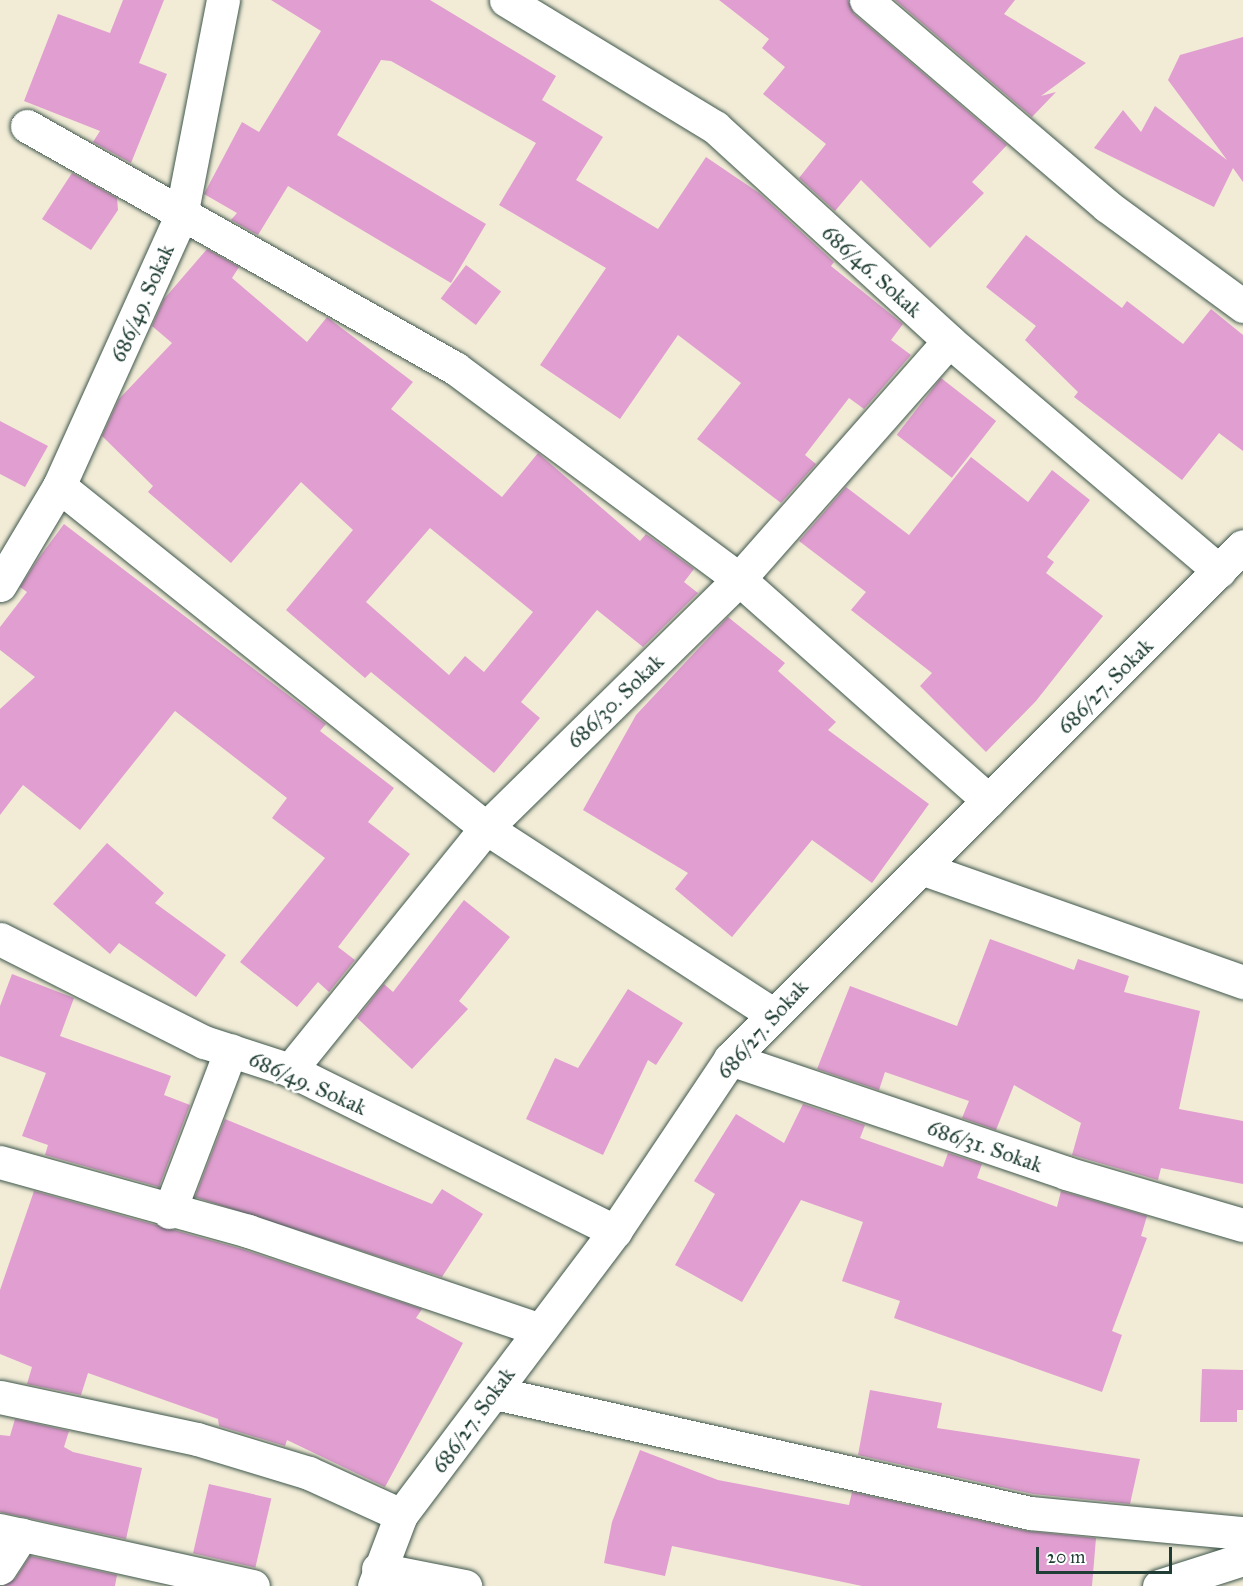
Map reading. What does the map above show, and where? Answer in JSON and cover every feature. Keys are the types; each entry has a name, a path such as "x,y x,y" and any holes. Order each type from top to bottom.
{"street":[{"name":"686/49. Sokak","path":"0,585 59,486 181,216 223,0"},
{"name":"686/46. Sokak","path":"506,0 715,127 949,341 1219,571"},
{"path":"866,0 1107,206 1243,306"},
{"path":"27,126 181,216 455,368 739,579 988,801"},
{"name":"686/30. Sokak","path":"290,1070 486,828 739,579 949,341"},
{"path":"59,486 486,828 771,1013"},
{"name":"686/27. Sokak","path":"376,1577 401,1515 495,1393 538,1329 615,1231 730,1059 771,1013 921,868 1243,546"},
{"path":"921,868 1243,982"},
{"name":"686/49. Sokak","path":"0,939 204,1042 290,1070 615,1231"},
{"path":"169,1212 231,1050"},
{"name":"686/31. Sokak","path":"730,1059 1066,1173 1243,1225"},
{"path":"0,1162 169,1212 248,1231 538,1329"},
{"path":"495,1393 1030,1514 1243,1533"},
{"path":"0,1397 197,1439 309,1473 401,1515"},
{"path":"0,1568 11,1532 253,1586"},
{"path":"1160,1586 1243,1559"},
{"path":"376,1577 465,1586"}],"building":[{"path":"123,0 164,0 139,63 167,74 131,163 93,142 100,131 24,101 58,14 110,33"},
{"path":"271,0 430,0 556,76 542,100 603,137 576,180 658,229 706,157 759,193 834,262 831,266 903,324 891,340 911,355 864,409 849,398 805,455 816,464 781,503 697,439 741,383 678,335 620,419 540,365 606,268 499,205 536,143 391,61 381,60 337,135 486,224 451,283 288,186 258,235 231,220 237,213 204,194 242,122 259,132 321,31"},
{"path":"719,0 848,0 854,14 1007,145 972,182 984,193 930,248 861,180 835,211 799,178 826,144 763,94 785,67 762,48 769,39"},
{"path":"895,0 1015,0 1004,14 1086,63 1041,96 1056,92 1032,117"},
{"path":"1243,37 1243,182 1233,168 1214,207 1094,148 1123,110 1141,132 1155,106 1227,160 1168,80 1180,55"},
{"path":"72,173 117,198 118,210 91,250 42,219"},
{"path":"1026,235 1122,308 1127,301 1183,344 1211,309 1243,335 1243,451 1219,433 1182,480 1074,397 1078,392 1025,340 1036,326 986,287"},
{"path":"207,249 239,267 232,278 307,342 327,317 413,382 391,409 502,497 538,453 640,541 646,534 694,569 684,582 698,593 643,647 597,610 521,702 540,718 494,773 371,672 365,678 286,610 353,530 301,482 231,563 148,492 153,486 102,436 119,399 172,343 152,326 164,299","holes":["430,528 533,612 484,672 465,656 449,675 366,602"]},
{"path":"466,265 501,291 476,325 441,299"},
{"path":"941,378 996,421 952,478 897,435"},
{"path":"0,421 48,446 25,487 0,474"},
{"path":"971,457 1028,502 1052,470 1090,500 1047,557 1054,562 1046,573 1103,616 1036,701 986,752 920,686 932,673 851,610 866,592 799,541 846,487 909,535"},
{"path":"64,524 326,724 320,731 394,788 368,822 410,854 338,947 355,960 329,992 318,982 297,1007 240,962 325,858 272,818 287,798 175,711 80,830 23,785 0,815 0,709 35,677 0,650 0,627 27,592 20,587"},
{"path":"728,617 785,663 778,671 836,722 828,730 929,804 872,883 812,840 732,937 675,889 688,873 583,810 636,715"},
{"path":"107,843 164,893 155,903 226,955 196,997 119,943 110,954 53,904"},
{"path":"464,900 510,937 459,1001 468,1009 412,1069 357,1018 384,984 393,992"},
{"path":"990,939 1074,970 1078,959 1129,976 1124,992 1200,1011 1179,1109 1243,1121 1243,1184 1161,1168 1158,1180 1072,1155 1081,1123 1014,1085 996,1130 962,1118 969,1101 885,1072 879,1090 817,1069 850,986 957,1026"},
{"path":"12,974 74,998 60,1036 171,1076 164,1095 190,1105 159,1187 45,1155 48,1145 22,1136 46,1073 0,1056 0,1006"},
{"path":"628,989 683,1023 656,1065 648,1060 603,1155 526,1119 555,1058 578,1068"},
{"path":"803,1104 865,1125 860,1138 943,1167 948,1153 982,1164 977,1178 1057,1207 1061,1191 1147,1216 1141,1236 1147,1238 1112,1331 1122,1335 1102,1392 894,1318 900,1301 842,1281 863,1222 801,1200 742,1302 675,1265 715,1194 694,1181 736,1114 784,1143"},
{"path":"225,1119 432,1204 442,1189 483,1214 442,1277 195,1197"},
{"path":"34,1191 242,1249 422,1309 416,1318 463,1343 385,1487 287,1440 285,1446 219,1426 218,1419 88,1373 81,1395 27,1384 32,1367 0,1354 0,1290"},
{"path":"1202,1369 1243,1370 1243,1410 1237,1410 1237,1422 1200,1422"},
{"path":"870,1390 942,1403 937,1428 1140,1459 1130,1504 1033,1494 858,1455"},
{"path":"15,1419 69,1431 64,1447 73,1452 142,1468 126,1539 0,1512 0,1435 10,1436"},
{"path":"640,1450 718,1480 849,1505 852,1492 1026,1531 1096,1538 1092,1586 862,1586 672,1546 665,1576 604,1563 612,1522"},
{"path":"209,1484 271,1498 255,1568 193,1553"},
{"path":"30,1556 117,1575 115,1586 3,1586 15,1579"}]}
